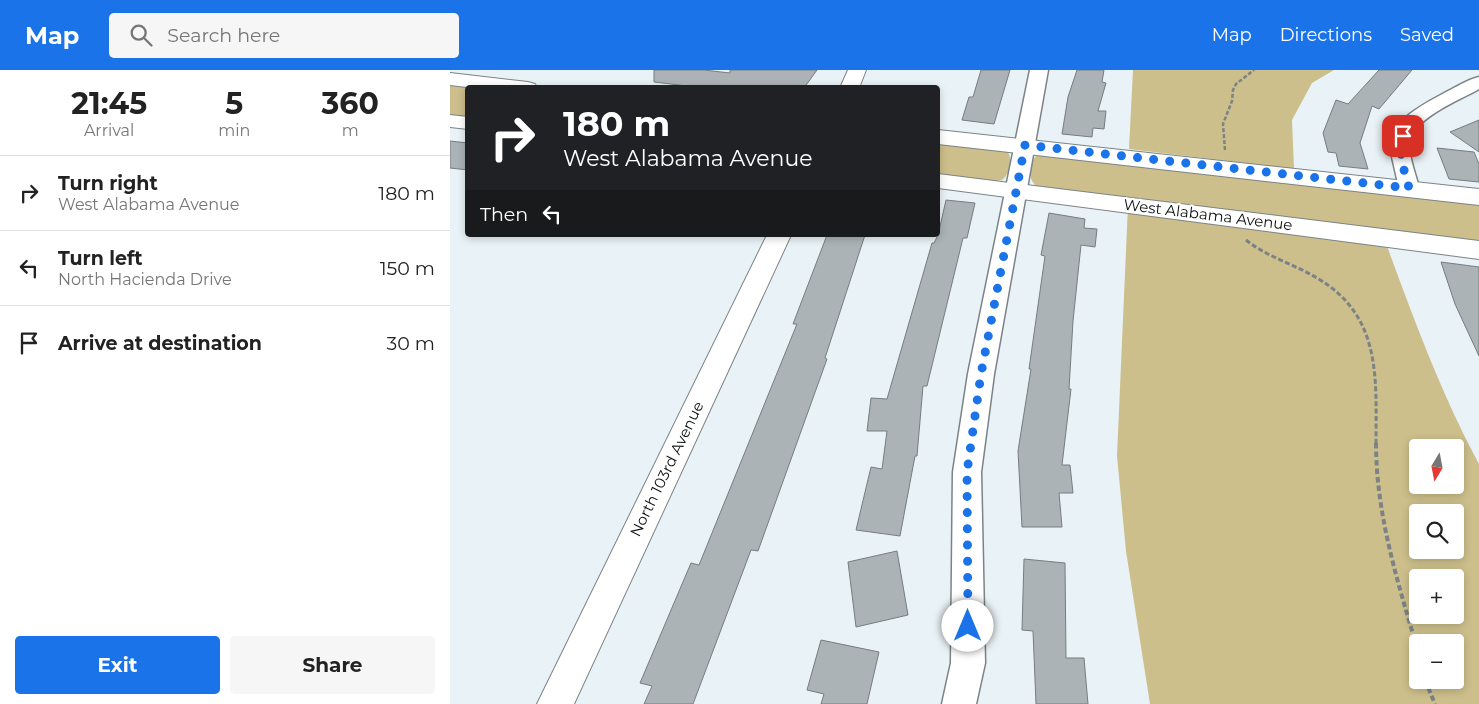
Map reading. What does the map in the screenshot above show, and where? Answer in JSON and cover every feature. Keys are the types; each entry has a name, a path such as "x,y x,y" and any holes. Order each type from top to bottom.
{"street":[{"path":"850,85 857,70"},
{"path":"959,704 968,663 967,472 981,374 1040,70"},
{"path":"450,79 502,85"},
{"path":"1409,188 1400,142 1410,124 1435,106 1479,82"},
{"path":"450,121 465,123"},
{"path":"940,137 1025,145 1479,197"},
{"name":"West Alabama Avenue","path":"940,180 1479,250"},
{"name":"North 103rd Avenue","path":"556,704 778,237"}],"path":[{"path":"1230,168 1224,145 1223,124 1236,84 1254,70"},
{"path":"1234,218 1237,230 1251,244 1333,288 1352,307 1364,331 1372,354 1376,379 1376,455 1382,514 1414,634"},
{"path":"1429,689 1435,704"}],"shaded area":[{"path":"1133,70 1334,70 1312,83 1292,120 1294,169 1129,149"},
{"path":"450,84 465,85 465,118 450,116"},
{"path":"940,140 1007,150 1010,166 1007,174 1002,180 989,182 940,175"},
{"path":"1039,154 1479,203 1479,242 1038,187 1032,180 1030,170 1035,157"},
{"path":"1128,205 1384,238 1439,381 1479,464 1479,704 1150,704 1126,551 1117,456"}],"building":[{"path":"654,70 704,70 730,73 730,70 817,70 806,85 678,85 654,82"},
{"path":"981,70 1010,70 994,124 962,120 969,97 973,97"},
{"path":"1077,70 1104,70 1102,82 1106,83 1098,111 1106,111 1104,129 1093,128 1092,137 1062,134 1068,97"},
{"path":"1379,70 1412,70 1379,109 1372,106 1360,143 1368,169 1339,166 1336,153 1328,152 1323,133 1336,100 1348,104"},
{"path":"1479,120 1479,152 1450,132"},
{"path":"450,141 465,143 465,170 450,168"},
{"path":"1437,148 1474,152 1479,164 1479,182 1449,179"},
{"path":"946,200 975,203 967,238 963,238 927,386 923,386 917,456 915,456 900,536 856,530 871,467 882,469 887,431 867,431 871,398 887,399 932,243 934,243 937,237 940,237 940,226"},
{"path":"1049,213 1085,219 1084,228 1097,229 1095,247 1081,245 1073,321 1069,389 1071,389 1062,465 1070,465 1073,493 1059,493 1062,527 1022,527 1018,451 1031,369 1029,369 1045,256 1041,255"},
{"path":"826,237 864,237 825,358 827,359 758,551 751,550 693,704 644,704 652,686 640,683 691,563 699,565 797,324 793,324"},
{"path":"1441,262 1479,267 1479,356 1455,304"},
{"path":"897,551 908,615 856,627 848,562"},
{"path":"1024,559 1065,563 1066,658 1084,658 1088,704 1036,704 1033,631 1022,630"},
{"path":"821,640 879,652 867,704 821,704 824,694 807,690"}],"route":[{"path":"968,626 967,472 981,374 1025,145 1409,188 1400,142 1403,136"}]}
